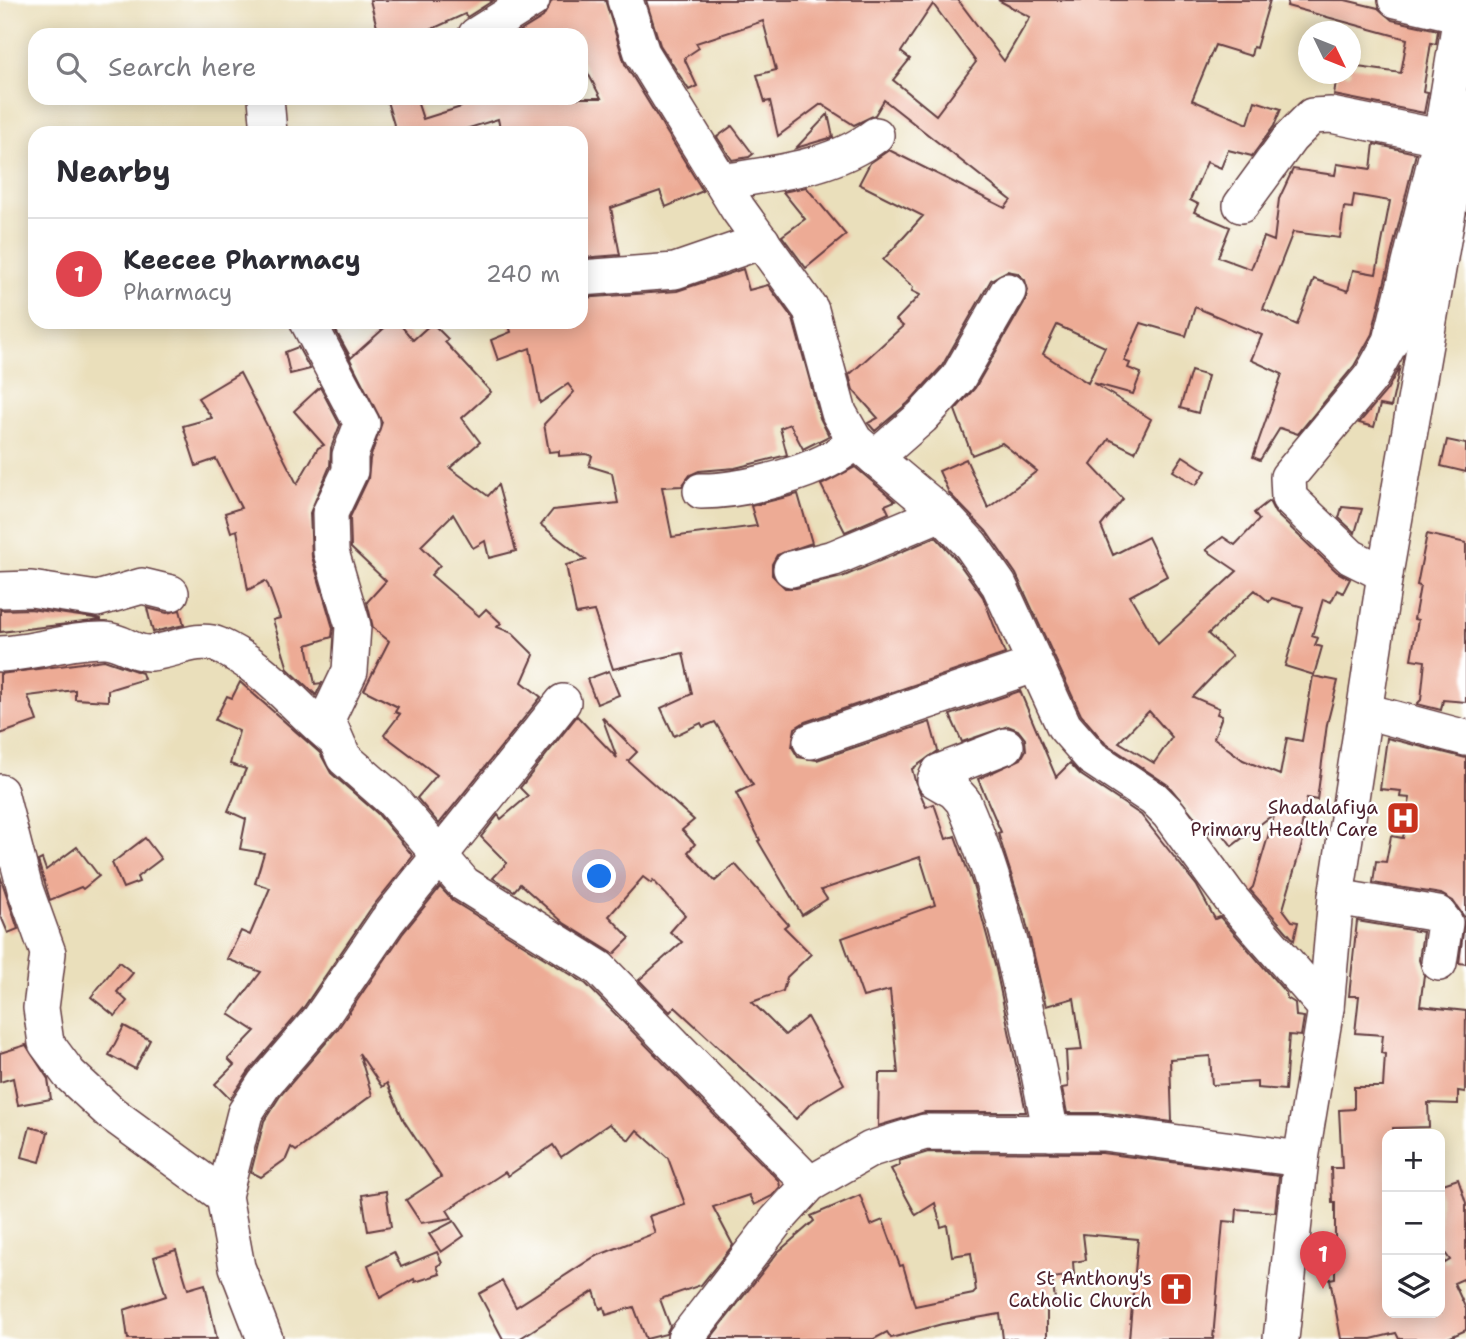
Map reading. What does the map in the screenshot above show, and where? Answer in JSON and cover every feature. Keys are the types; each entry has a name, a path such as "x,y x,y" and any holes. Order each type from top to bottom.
{"street":[{"path":"487,28 532,0"},
{"path":"625,0 642,53 723,182 811,310 839,413 865,450 941,513 971,545 999,585 1064,726 1092,758 1154,799 1169,814 1231,900 1326,1008"},
{"path":"1282,1339 1301,1159 1326,1008 1336,897 1455,129 1464,16 1396,0"},
{"path":"267,105 269,126"},
{"path":"1241,205 1290,138 1312,116 1331,115 1455,129"},
{"path":"1385,574 1351,557 1289,498 1288,477 1371,377 1391,341 1455,129"},
{"path":"723,182 796,169 857,150 876,135"},
{"path":"588,277 675,271 762,241"},
{"path":"701,491 751,487 865,450 922,417 958,378 1008,291"},
{"path":"312,329 362,424 350,455 351,471 330,513 331,552 353,626 350,671 327,719 344,758 392,800 464,884 599,968 810,1184"},
{"path":"791,569 834,558 941,513"},
{"path":"0,590 31,589 97,599 142,586 171,593"},
{"path":"0,654 108,640 123,644 135,653 151,653 210,642 263,671 298,709 333,738"},
{"path":"811,741 1034,665"},
{"path":"265,1339 237,1268 224,1196 245,1113 264,1084 320,1019 387,921 563,702"},
{"path":"1365,711 1466,738"},
{"path":"1006,746 939,772 935,780 954,791 963,801 994,883 1023,999 1051,1133"},
{"path":"0,792 25,889 48,953 41,1008 46,1043 69,1074 111,1112 224,1196"},
{"path":"1336,897 1438,914 1445,923 1439,963"},
{"path":"685,1339 777,1220 810,1184 872,1149 925,1132 1103,1133 1301,1159"}],"building":[{"path":"370,0 494,0 467,17 465,14 434,28 377,28"},
{"path":"552,0 605,0 625,64 703,191 666,207 660,191 611,208 620,255 588,257 588,126 500,126 498,119 476,126 394,126 388,105 418,105 423,119 461,105 588,105 588,98 601,98 588,73 588,28 525,28 543,17"},
{"path":"646,0 958,0 1004,61 1030,17 998,0 1270,0 1256,48 1253,47 1251,56 1215,45 1192,100 1248,124 1255,101 1281,109 1274,126 1252,156 1228,150 1221,168 1207,162 1190,200 1198,204 1194,212 1230,227 1218,257 1251,269 1264,237 1274,241 1279,199 1293,169 1335,175 1337,164 1371,169 1374,144 1416,153 1372,334 1354,366 1298,434 1280,428 1260,460 1253,457 1282,374 1251,360 1262,335 1195,307 1186,336 1141,323 1124,361 1130,363 1128,368 1141,373 1133,394 1093,383 1151,419 1135,452 1109,439 1091,465 1123,499 1101,526 1113,555 1148,537 1167,576 1130,596 1158,644 1237,571 1206,550 1223,537 1235,545 1259,520 1254,513 1269,501 1275,513 1337,572 1350,579 1343,593 1337,590 1331,602 1323,599 1312,636 1318,638 1315,645 1322,647 1314,675 1285,666 1303,607 1272,598 1269,602 1255,590 1208,634 1232,656 1193,697 1219,708 1217,714 1222,716 1214,738 1243,760 1280,775 1287,738 1302,741 1313,676 1338,681 1327,724 1317,800 1307,798 1300,836 1304,837 1283,909 1292,921 1298,922 1294,940 1250,890 1275,813 1232,846 1217,826 1208,833 1168,785 1105,743 1081,715 1016,574 986,531 949,493 939,471 966,459 988,508 1037,471 1002,443 972,455 955,410 975,388 1025,301 1028,290 1025,280 1017,273 1007,271 991,280 942,366 908,403 875,431 868,423 878,418 853,390 849,375 903,326 896,320 920,295 912,291 913,287 883,260 923,216 859,184 870,163 889,150 1005,208 1011,200 884,100 875,115 854,125 821,104 778,136 770,101 765,102 757,75 776,70 763,21 696,43 699,48 684,58 697,86 689,90 660,45","holes":["933,4 976,62 936,115 893,80 910,59 901,52","1354,195 1390,201 1376,274 1353,270 1348,291 1314,279 1297,325 1263,309 1293,232 1340,238 1344,207 1352,208","1057,325 1105,347 1088,383 1043,354","1149,711 1172,737 1154,763 1119,742"]},
{"path":"1288,0 1345,0 1378,8 1392,20 1438,30 1436,44 1431,43 1423,91 1428,92 1424,113 1334,95 1336,84 1361,84 1361,68 1401,73 1407,39 1361,26 1361,21 1342,21 1287,6"},
{"path":"828,114 833,137 796,148"},
{"path":"732,126 753,154 749,157 732,160 717,137"},
{"path":"806,187 846,235 806,268 782,236 805,219 783,192"},
{"path":"743,269 749,290 768,285 793,319 820,418 829,436 803,449 790,424 780,428 787,455 735,468 699,471 690,475 682,486 662,487 672,537 757,526 751,506 798,494 812,543 777,555 772,564 772,575 785,588 842,577 936,537 983,597 1005,654 805,722 795,728 792,747 798,757 817,760 930,722 938,751 912,769 926,807 934,804 946,839 955,836 974,888 996,969 1026,1112 925,1112 878,1126 879,1073 898,1073 890,990 863,997 842,938 935,905 920,857 821,890 827,899 802,915 758,841 760,840 736,793 753,785 715,722 703,727 701,723 674,736 661,708 692,694 683,653 613,669 594,611 576,614 566,565 586,560 541,525 553,510 618,503 612,473 589,466 592,456 586,454 559,456 559,451 549,452 544,424 574,392 568,384 540,403 530,348 498,360 491,340 511,332 510,329 588,329 588,297 677,291"},
{"path":"335,329 351,358 383,329 404,329 413,340 425,329 438,329 448,339 445,342 491,392 462,418 480,442 450,468 488,496 498,485 516,551 489,558 485,541 473,548 453,514 421,546 440,565 431,575 479,616 486,609 501,623 497,627 512,633 534,655 522,682 541,697 439,824 417,798 437,775 384,735 400,714 395,712 398,707 364,690 389,641 373,628 367,602 386,581 351,548 350,517 368,479 370,459 382,422"},
{"path":"298,347 310,369 290,374 285,352"},
{"path":"1400,366 1391,407 1380,405 1374,427 1359,423 1387,390"},
{"path":"1191,371 1208,376 1198,413 1180,408"},
{"path":"240,373 297,484 318,448 324,445 294,411 320,387 340,425 331,448 330,466 310,513 312,557 333,628 332,637 307,645 315,684 322,683 316,695 288,669 273,620 280,618 268,585 265,581 248,590 237,530 231,532 225,513 241,508 216,459 196,466 183,426 212,418 198,398"},
{"path":"1447,440 1466,444 1466,472 1441,466"},
{"path":"1183,456 1206,471 1196,485 1173,471"},
{"path":"855,467 895,501 885,505 889,513 845,532 821,485"},
{"path":"1342,507 1362,509 1355,533 1339,518"},
{"path":"1427,534 1466,543 1466,702 1443,700 1441,710 1417,704 1421,700 1425,661 1411,659 1418,620 1414,619 1420,586 1417,585"},
{"path":"147,608 167,613 180,610 184,625 153,632"},
{"path":"30,609 101,620 0,632 0,610"},
{"path":"104,660 142,673 144,679 108,690 108,701 75,699 75,690 28,696 37,721 0,734 0,674"},
{"path":"609,671 619,695 597,704 587,679"},
{"path":"240,682 320,753 331,773 378,814 413,856 370,910 304,1007 249,1071 230,1099 215,1084 234,1065 228,1059 255,1031 229,1014 261,972 227,959 241,931 250,935 270,888 255,883 264,853 240,849 246,819 228,811 246,769 230,764 239,731 215,720 227,696 232,698"},
{"path":"1020,691 1056,777 1070,763 1081,775 1141,815 1197,886 1215,919 1220,917 1286,993 1287,998 1295,1003 1296,1016 1304,1017 1301,1036 1289,1035 1285,1090 1257,1088 1257,1082 1212,1085 1210,1056 1170,1059 1172,1122 1105,1113 1067,1113 1062,1088 1068,1087 1066,1051 1082,1050 1074,998 1046,1006 1025,918 998,833 1001,832 978,779 1021,759 1026,750 1025,739 1018,730 1008,726 962,742 950,715"},
{"path":"577,716 617,758 602,717 637,752 628,761 694,820 682,830 695,844 688,852 715,881 735,864 788,924 784,927 811,954 787,977 783,991 752,1002 785,1035 807,1017 844,1084 810,1104 796,1119 675,1007 670,1012 639,980 682,942 670,932 685,915 653,880 651,883 643,877 609,916 630,938 614,954 564,923 520,884 514,891 493,878 507,863 481,837 498,815 501,819 528,796 520,788"},
{"path":"1387,738 1466,758 1466,964 1459,963 1465,918 1453,901 1441,894 1373,883 1376,861 1386,862 1391,836 1403,838 1410,798 1400,797 1401,791 1380,789"},
{"path":"145,838 161,859 137,877 139,882 123,888 112,863"},
{"path":"77,847 99,876 83,889 81,887 50,900 38,861 42,859 46,870"},
{"path":"0,876 18,929 8,933 0,914"},
{"path":"440,887 453,901 586,984 779,1181 780,1187 772,1196 754,1205 749,1195 713,1207 733,1245 701,1285 660,1299 670,1326 666,1334 646,1339 634,1307 606,1315 604,1307 600,1309 594,1291 519,1339 503,1339 479,1294 502,1281 516,1307 594,1257 655,1233 649,1216 685,1204 668,1158 637,1130 629,1140 609,1124 561,1157 553,1145 508,1176 505,1172 447,1210 452,1218 421,1223 406,1200 441,1177 404,1121 387,1083 382,1087 359,1053 372,1095 296,1151 291,1147 286,1159 261,1177 251,1172 264,1121 280,1096 337,1030 403,933"},
{"path":"1357,921 1423,932 1419,960 1424,975 1420,1006 1466,1011 1465,1092 1458,1091 1458,1104 1428,1103 1429,1127 1382,1129 1382,1318 1445,1318 1445,1263 1450,1260 1445,1253 1445,1183 1458,1179 1466,1203 1466,1284 1463,1279 1454,1283 1466,1309 1466,1330 1446,1339 1399,1339 1396,1333 1371,1339 1341,1339 1330,1279 1335,1278 1335,1202 1332,1202 1331,1168 1342,1168 1339,1110 1354,1109 1354,1087 1383,1087 1385,1054 1381,1053 1383,1035 1355,1033 1359,996 1349,996"},
{"path":"119,962 133,973 117,992 127,1001 115,1016 91,997"},
{"path":"124,1026 150,1040 135,1069 109,1055"},
{"path":"26,1045 48,1079 51,1099 18,1105 13,1078 0,1082 0,1053"},
{"path":"30,1127 48,1132 40,1162 22,1157"},
{"path":"928,1152 1102,1153 1279,1176 1275,1212 1237,1209 1236,1222 1223,1221 1213,1339 1129,1339 1138,1239 1083,1234 1086,1260 1073,1262 1074,1275 1052,1278 1056,1306 1047,1307 1047,1339 1003,1339 1000,1314 942,1324 891,1338 887,1332 874,1339 710,1339 778,1252 814,1221 811,1216 860,1195 871,1225 883,1220 900,1266 903,1265 915,1306 973,1294 976,1291 971,1253 952,1256 947,1225 941,1227 935,1203 916,1215 891,1169 900,1165 899,1161"},
{"path":"386,1191 391,1227 368,1231 362,1195"},
{"path":"454,1221 464,1236 441,1252 429,1234"},
{"path":"176,1250 188,1289 205,1284 217,1339 128,1339 124,1310 166,1296 154,1257"},
{"path":"394,1252 401,1267 437,1252 442,1263 437,1266 440,1274 415,1282 414,1279 380,1298 368,1265"}],"place":[{"name":"Shadalafiya Primary Health Care","path":"1403,818"},
{"name":"St Anthony's Catholic Church","path":"1176,1289"},
{"name":"Keecee Pharmacy","path":"1323,1289"}]}
